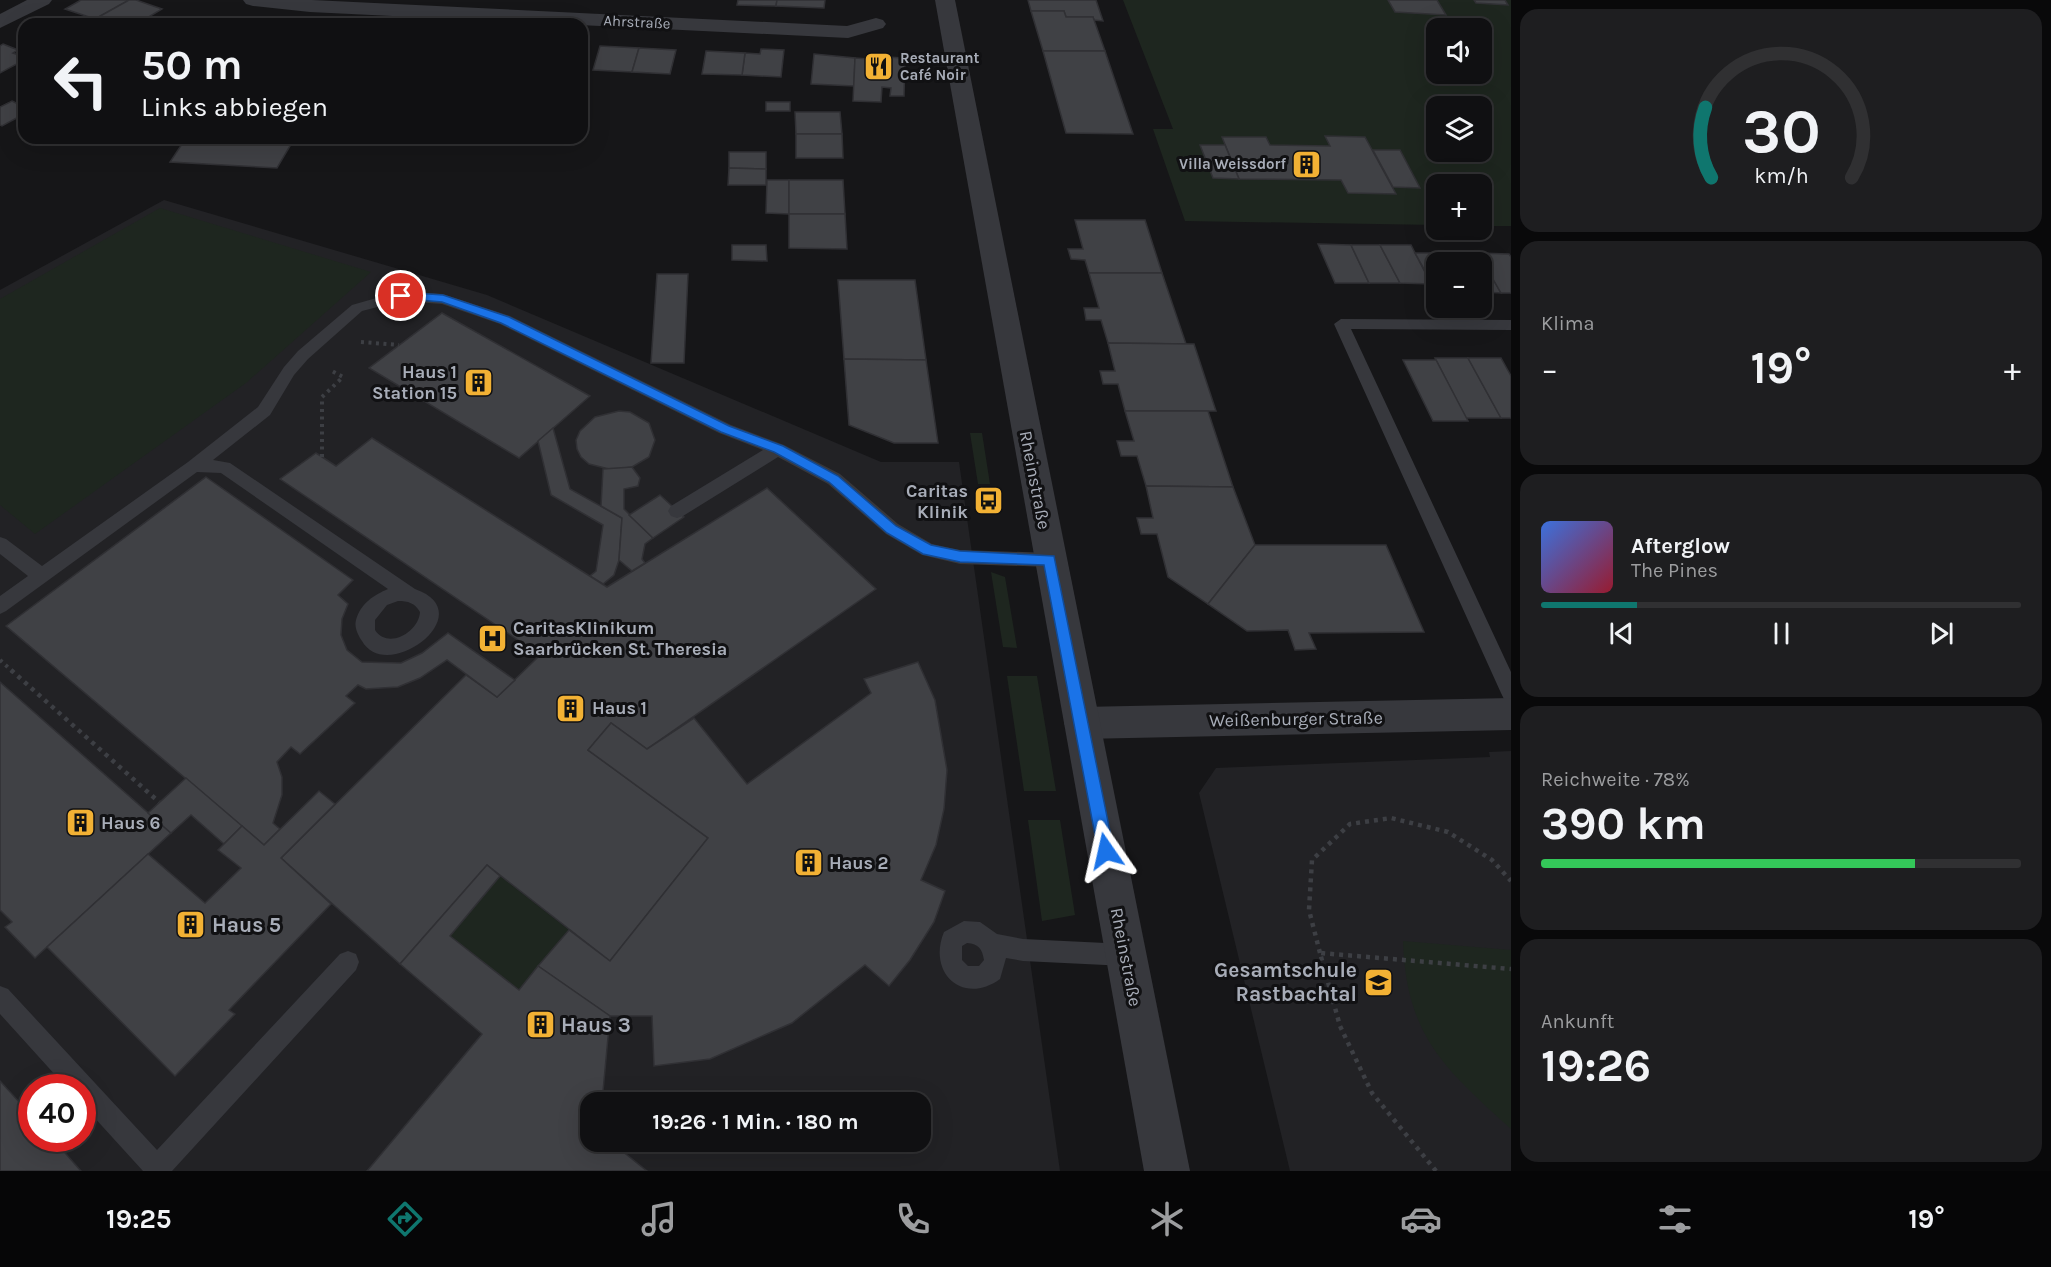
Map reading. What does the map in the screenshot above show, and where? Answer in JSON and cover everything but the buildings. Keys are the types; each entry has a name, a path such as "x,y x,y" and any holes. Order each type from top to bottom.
{"street":[{"path":"0,22 42,0"},
{"name":"Ahrstraße","path":"254,0 310,6 558,18"},
{"name":"Rheinstraße","path":"945,0 1167,1171"},
{"name":"Ahrstraße","path":"588,19 848,32 876,24"},
{"name":"Weißenburger Straße","path":"1082,723 1511,714"}],"lane":[{"path":"0,606 194,466 264,411 289,371 303,355 357,308 401,296 443,298 505,320 725,429 778,449 834,479 892,529 928,550 960,557 1050,560"},
{"path":"1511,325 1341,324 1511,693"},
{"path":"677,511 778,449"},
{"path":"194,466 224,467 408,593 424,601 429,616 422,633 403,644 391,647 381,645 366,634 364,626 366,616 378,601 397,593 408,593"},
{"path":"0,543 40,576"},
{"path":"376,571 378,601"},
{"path":"1023,950 976,980 960,975 950,962 949,954 952,940 964,932 980,933 992,944 1023,950 1126,955"},
{"path":"990,973 996,960 992,944"},
{"path":"0,997 158,1170 348,962"}],"path":[{"path":"303,355 343,377 322,397 322,457"},
{"path":"0,660 159,802"},
{"path":"1436,1171 1372,1093 1340,1026 1309,910 1312,860 1350,824 1391,818 1448,832 1492,860 1511,881"},
{"path":"1320,953 1511,969"}],"shaded area":[{"path":"1123,0 1511,0 1511,226 1492,226 1492,174 1426,174 1426,225 1185,221 1153,129 1173,129"},
{"name":"CaritasKlinikum Saarbrücken St. Theresia","path":"164,200 487,295 881,462 959,462 1060,1171 0,1171 0,290"},
{"path":"160,208 371,272 246,383 35,534 0,505 0,299"},
{"path":"970,433 982,433 990,484 978,484"},
{"path":"991,572 1005,577 1017,648 1003,647"},
{"path":"1007,676 1037,676 1056,791 1024,791"},
{"name":"Gesamtschule Rastbachtal","path":"1511,751 1511,1171 1290,1171 1199,793 1216,768 1490,757 1489,752"},
{"path":"1028,820 1060,820 1075,915 1042,921"},
{"path":"500,876 569,930 519,990 450,936"},
{"path":"1403,941 1511,950 1511,1129 1467,1088 1433,1048 1412,1002 1406,974"}],"place":[{"name":"Restaurant Café Noir","path":"879,67"},
{"name":"Villa Weissdorf","path":"1307,164"},
{"name":"Haus 1 Station 15","path":"478,382"},
{"name":"Caritas Klinik","path":"989,501"},
{"name":"CaritasKlinikum Saarbrücken St. Theresia","path":"492,638"},
{"name":"Haus 1","path":"571,708"},
{"name":"Haus 6","path":"80,823"},
{"name":"Haus 2","path":"808,863"},
{"name":"Haus 5","path":"191,925"},
{"name":"Gesamtschule Rastbachtal","path":"1378,982"},
{"name":"Haus 3","path":"540,1025"}],"route":[{"path":"401,296 443,298 505,320 725,429 778,449 834,479 892,529 928,550 960,557 1050,560 1106,851"}]}
